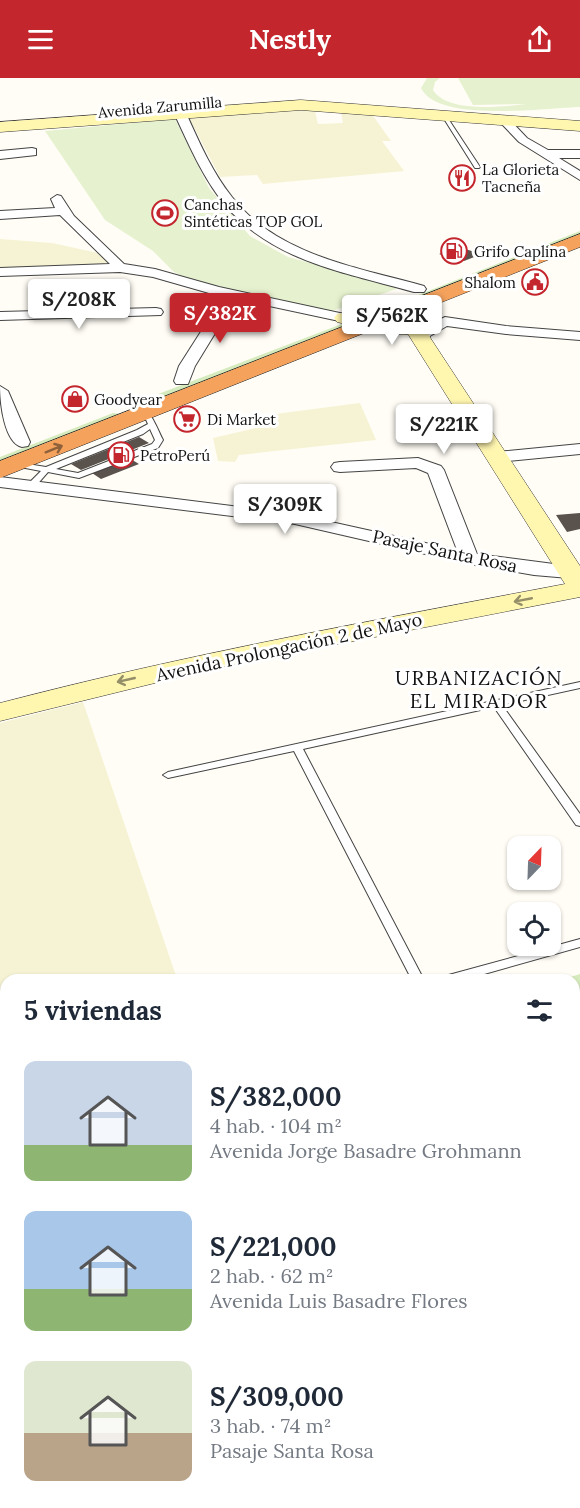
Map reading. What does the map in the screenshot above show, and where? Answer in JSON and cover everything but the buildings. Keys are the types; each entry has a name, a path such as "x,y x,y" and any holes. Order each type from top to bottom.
{"highway":[{"path":"142,413 182,381 344,318 389,311 419,289 580,225"},
{"path":"10,456 142,413 389,311 445,294 580,240"}],"street":[{"name":"Avenida Zarumilla","path":"0,120 239,101 284,101 580,126"},
{"name":"Avenida Zarumilla","path":"0,127 283,105 320,105"},
{"path":"180,113 216,186 237,213 255,227 276,242 311,259 419,289"},
{"path":"503,119 523,140 541,154 580,176"},
{"path":"0,155 32,152"},
{"path":"541,154 580,154"},
{"path":"0,215 59,205 112,256 120,268"},
{"path":"0,272 120,268 176,277 232,294 344,318"},
{"path":"182,381 186,366 232,294"},
{"path":"445,294 443,305 445,321"},
{"path":"389,311 399,327 421,339"},
{"path":"389,311 421,339 576,582"},
{"path":"0,316 156,312"},
{"path":"421,339 424,333 445,321 506,330 580,336"},
{"path":"0,392 10,456"},
{"path":"497,457 580,449"},
{"path":"340,467 418,464 429,466 435,471 469,558"},
{"name":"Pasaje Santa Rosa","path":"0,482 295,519 469,558 534,569 576,582"},
{"name":"Avenida Prolongación 2 de Mayo","path":"0,712 70,693 576,582"}],"lane":[{"path":"338,78 355,78"},
{"path":"443,115 477,167"},
{"path":"10,456 46,470 80,476 155,446 159,440 142,413"},
{"path":"31,486 46,470 140,432 142,413"},
{"path":"168,775 580,685"},
{"path":"496,703 580,822"},
{"path":"297,747 415,974"},
{"path":"468,974 580,944"}],"shaded area":[{"path":"290,110 315,111 318,124 343,123 341,112 371,113 391,141 382,141 404,171 263,184 257,175 220,177 189,118"},
{"path":"0,239 52,243 98,253 107,257 109,266 0,269"},
{"path":"360,403 376,440 239,455 235,462 218,461 213,438 256,428 252,417"},
{"path":"83,702 175,974 0,974 0,723"}],"green space":[{"path":"427,78 440,78 435,82 433,90 450,102 476,107 490,107 526,104 473,105 458,78 580,78 580,107 519,111 469,110 448,106 431,99 421,88"},
{"name":"Canchas Sintéticas TOP GOL","path":"175,119 209,188 250,236 288,257 396,286 396,289 332,311 241,295 192,281 174,272 153,251 105,220 45,131"},
{"path":"580,231 580,237 408,303 403,301"},
{"path":"347,322 353,326 156,401 153,399 153,396"},
{"path":"113,413 121,414 0,465 0,457"}],"place":[{"name":"La Glorieta Tacneña","path":"462,178"},
{"name":"Canchas Sintéticas TOP GOL","path":"165,213"},
{"name":"Grifo Caplina","path":"454,251"},
{"name":"Shalom","path":"535,282"},
{"name":"Goodyear","path":"75,399"},
{"name":"Di Market","path":"187,419"},
{"name":"PetroPerú","path":"121,455"}],"district":[{"name":"URBANIZACIÓN EL MIRADOR","path":"479,688"}]}
